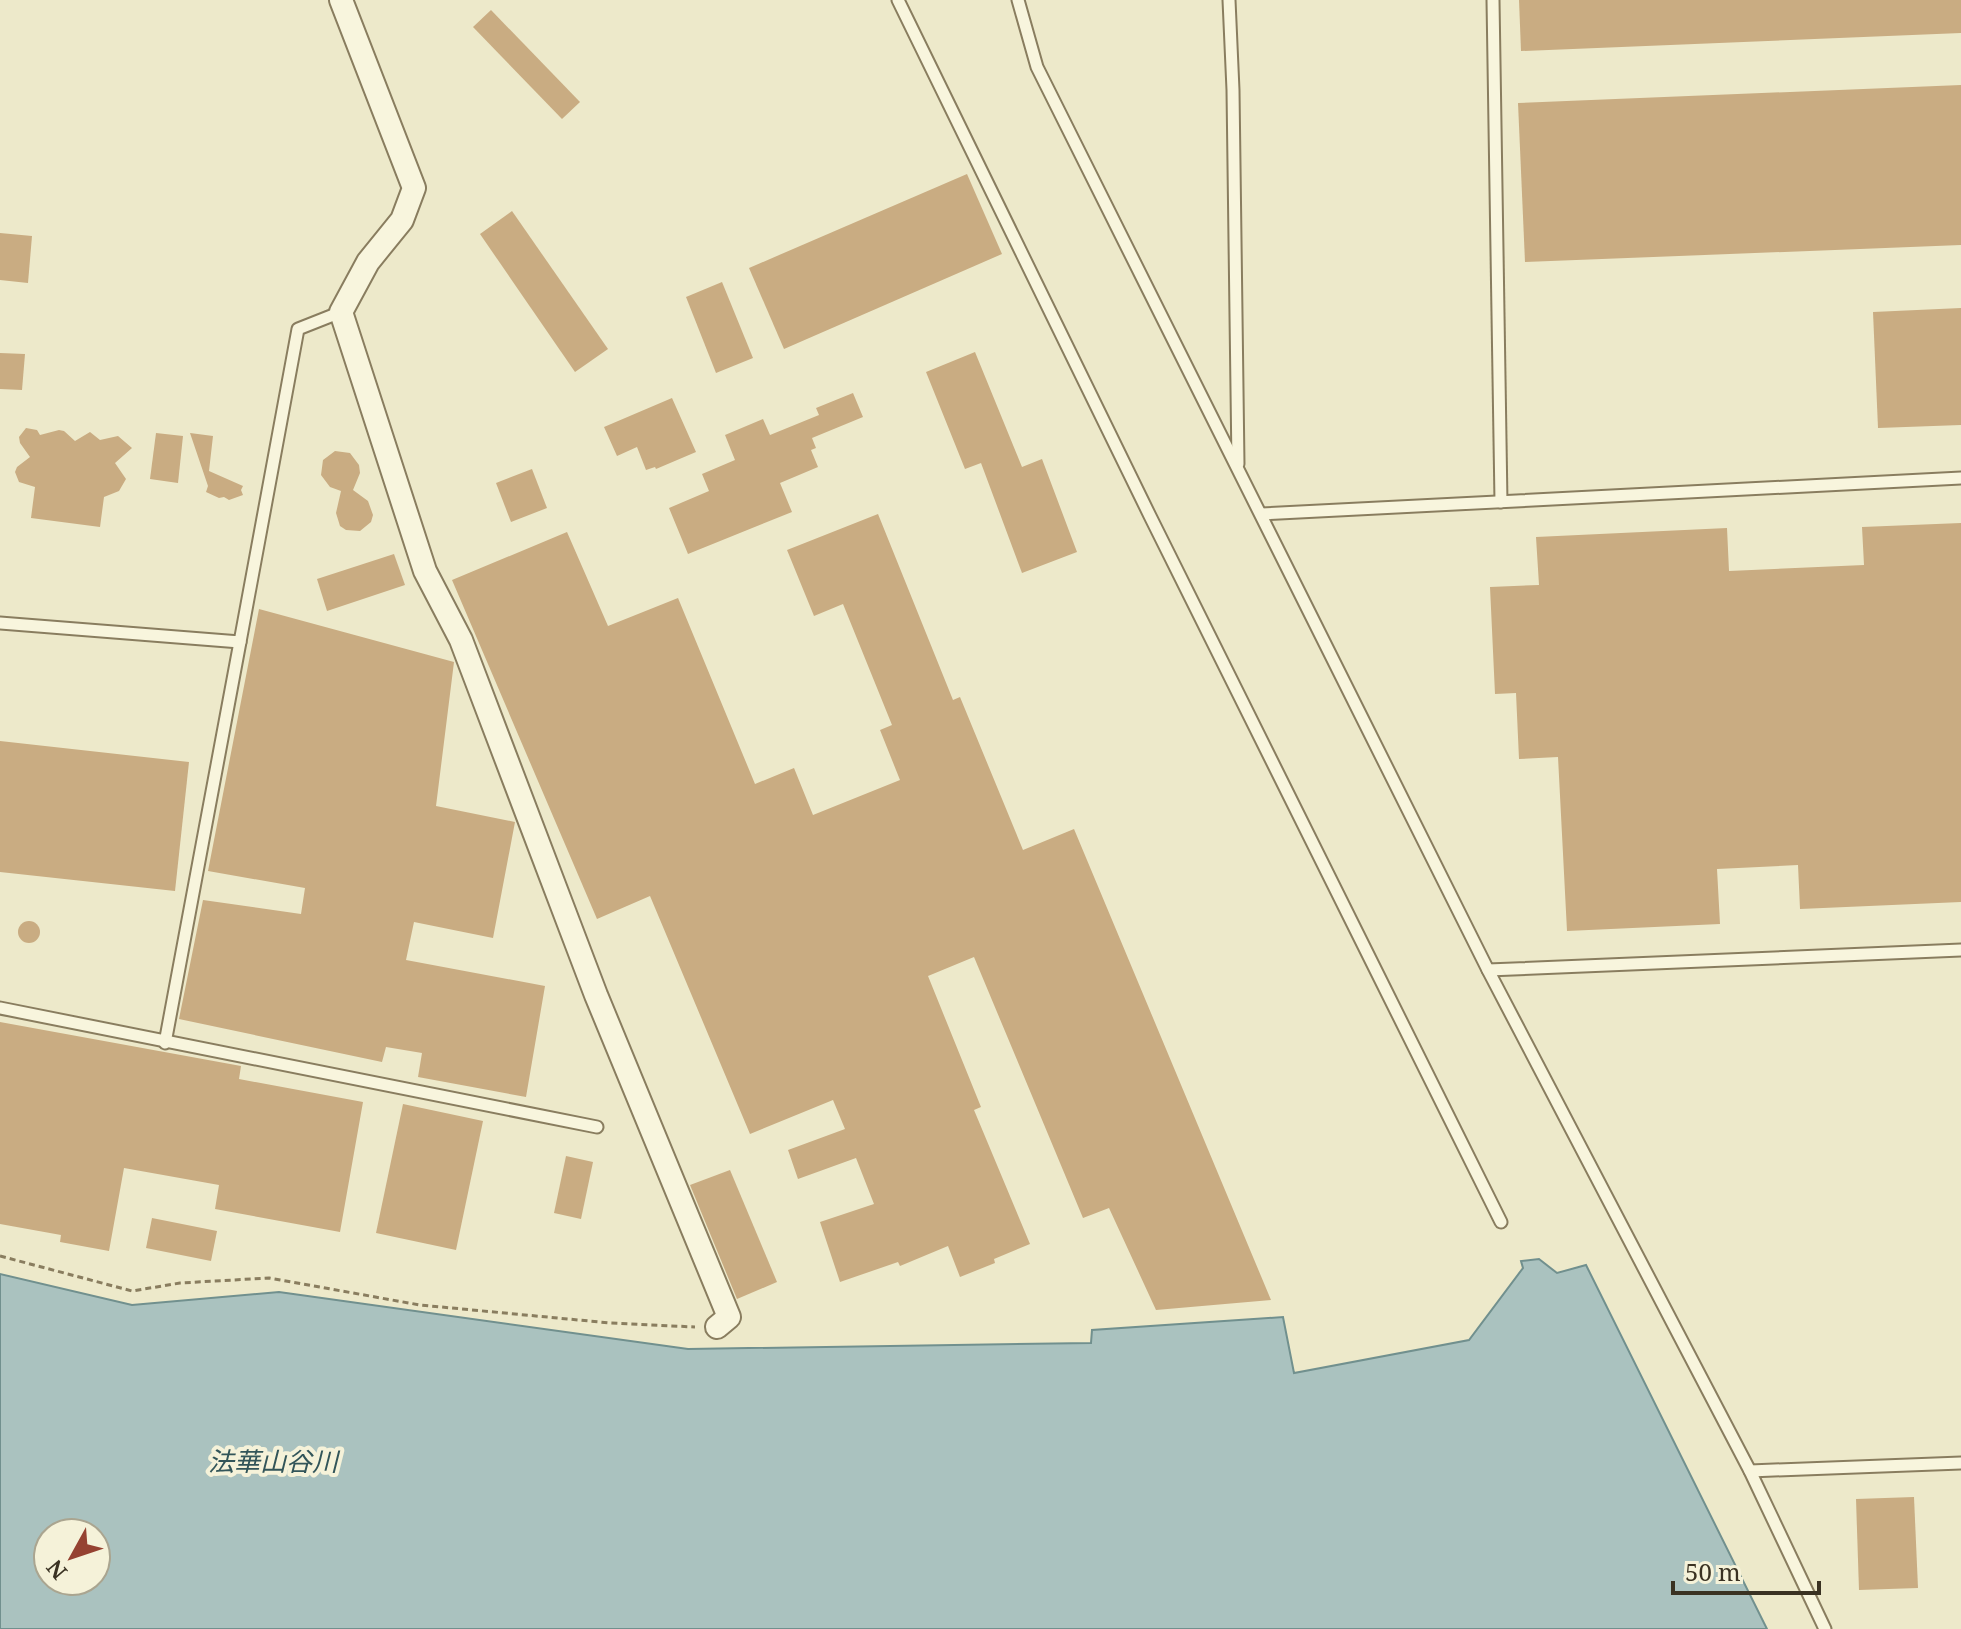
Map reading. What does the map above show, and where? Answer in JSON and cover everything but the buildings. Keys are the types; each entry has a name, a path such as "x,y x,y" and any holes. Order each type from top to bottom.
{"street":[{"path":"341,0 414,188 402,220 368,262 341,312 425,571 461,640 596,995 729,1317 717,1327"}],"lane":[{"path":"898,0 1501,1222"},
{"path":"1018,0 1037,67 1488,970 1750,1471 1825,1629"},
{"path":"1229,0 1238,468"},
{"path":"1493,0 1501,502"},
{"path":"165,1043 298,329 341,312"},
{"path":"1262,514 1961,478"},
{"path":"0,623 240,642"},
{"path":"1488,970 1961,950"},
{"path":"0,1008 597,1127"},
{"path":"1750,1471 1961,1463"}],"path":[{"path":"0,1256 132,1291 180,1283 269,1278 420,1305 610,1323 717,1327"}],"water":[{"name":"法華山谷川","path":"1539,1259 1557,1273 1586,1265 1767,1629 0,1629 0,1274 132,1305 279,1292 688,1349 1091,1343 1092,1330 1283,1317 1294,1373 1469,1340 1523,1268 1521,1261"}]}
